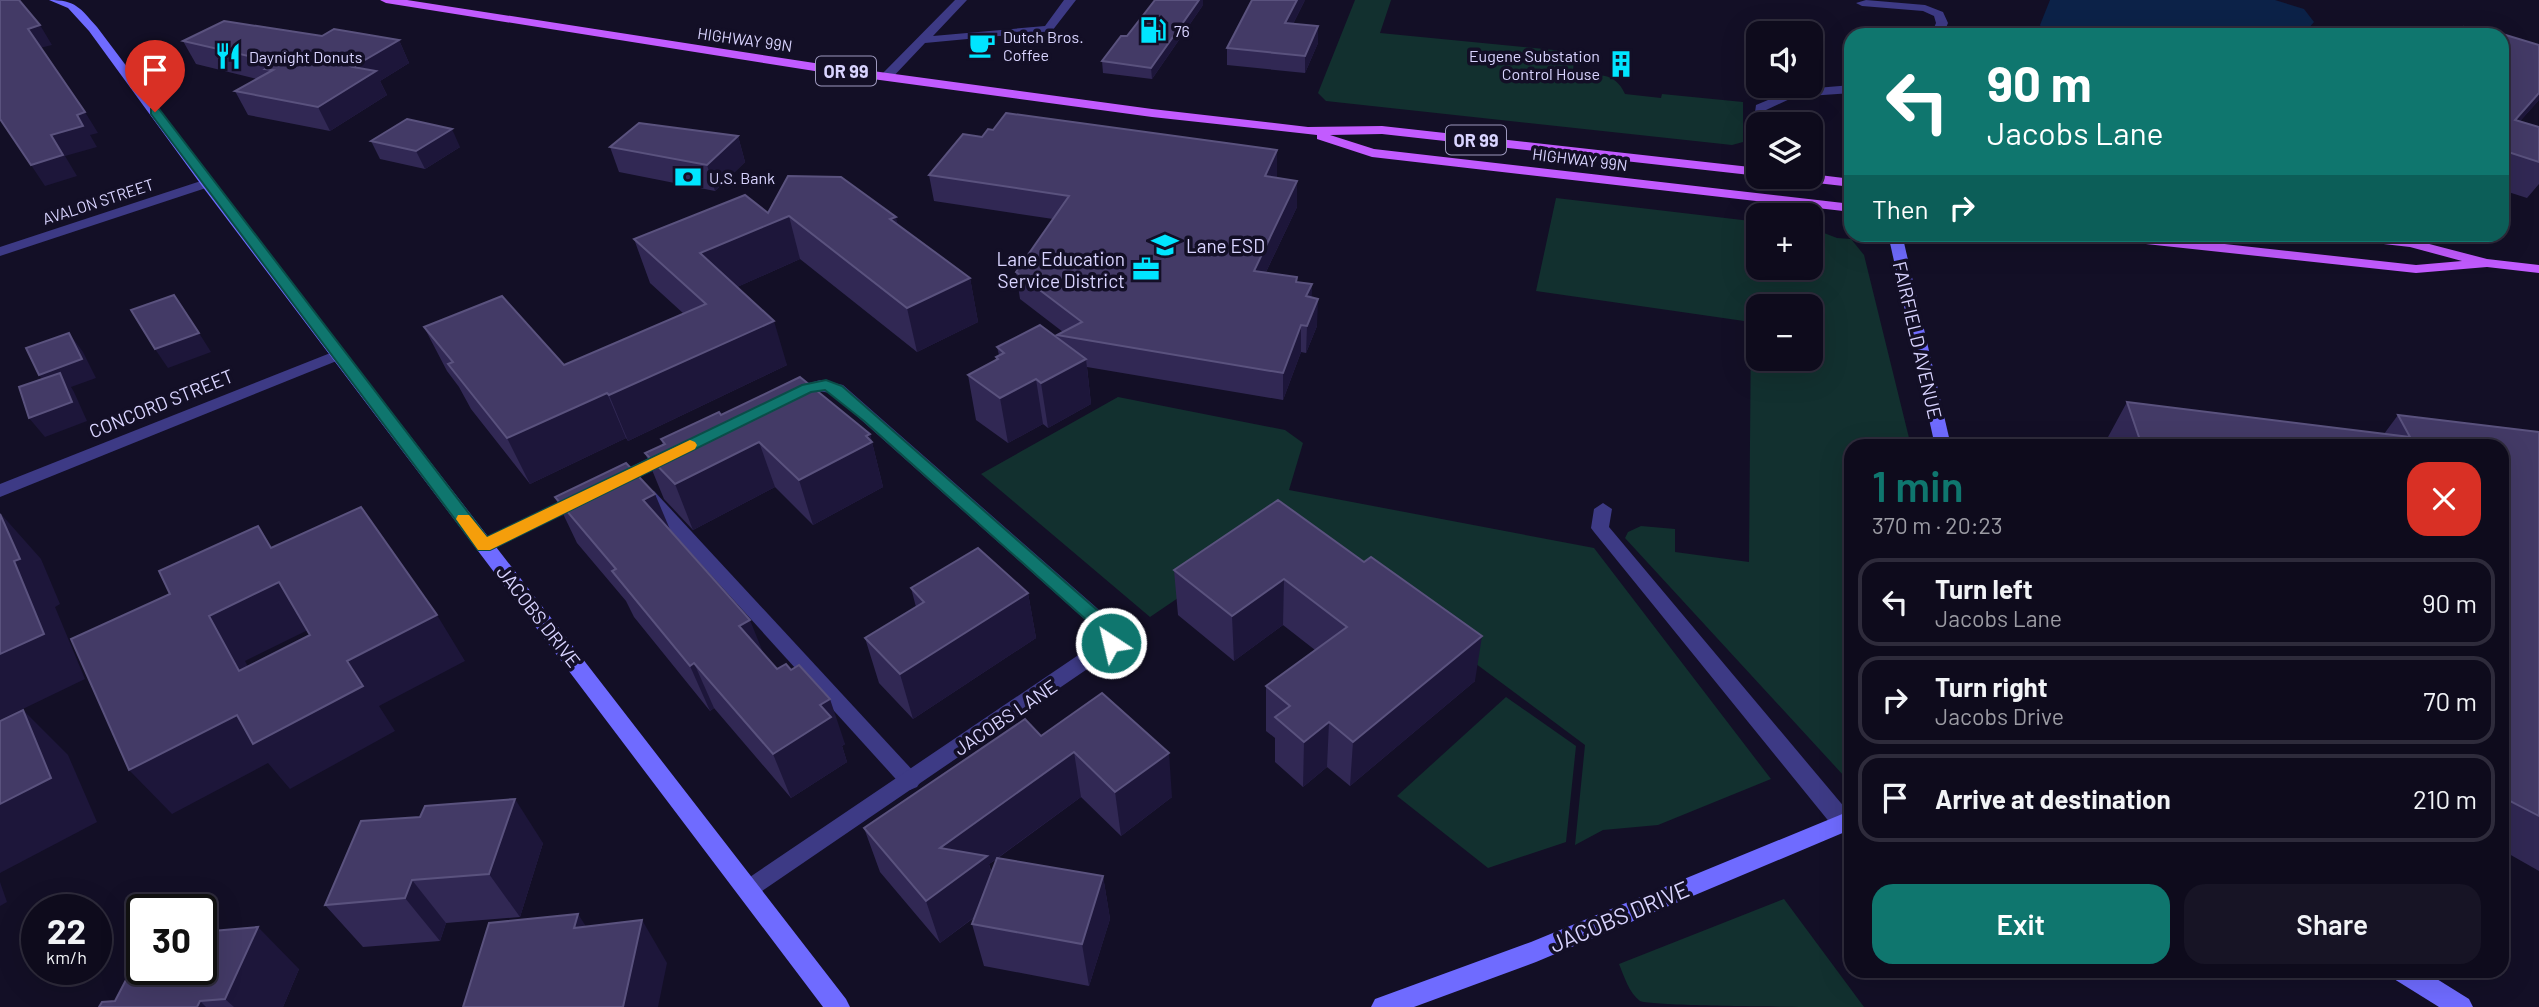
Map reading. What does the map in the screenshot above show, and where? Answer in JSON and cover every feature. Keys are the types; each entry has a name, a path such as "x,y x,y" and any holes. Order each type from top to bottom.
{"main road":[{"name":"HIGHWAY 99N","path":"386,0 887,77 1308,131 1382,130 1746,171"},
{"name":"HIGHWAY 99N","path":"1308,131 1372,153 1844,207"},
{"path":"1823,180 1844,182"},
{"path":"2167,242 2416,268 2487,263"},
{"path":"2401,242 2487,263 2539,269"}],"street":[{"name":"JACOBS DRIVE","path":"55,0 72,6 93,29 338,355 838,1007"},
{"path":"887,77 961,0"},
{"path":"922,40 1048,29 1070,0"},
{"path":"1862,3 1925,8 1939,14 1942,23 1940,28"},
{"path":"1760,112 1760,108 1780,97 1802,91 1844,89"},
{"name":"AVALON STREET","path":"0,252 207,183"},
{"name":"FAIRFIELD AVENUE","path":"1897,242 1941,439"},
{"name":"CONCORD STREET","path":"0,491 338,355"},
{"name":"JACOBS LANE","path":"749,890 1104,649 1111,643 1112,635 837,389 817,386 775,404"},
{"path":"484,546 686,447"},
{"path":"629,474 910,782"},
{"path":"1602,509 1600,528 1844,816"},
{"name":"JACOBS DRIVE","path":"1383,1007 1536,951 1844,821"},
{"path":"2413,978 2461,1007"}],"green space":[{"path":"1355,0 1391,0 1380,33 1574,52 1573,73 1597,74 1610,78 1616,81 1625,94 1661,98 1662,94 1743,102 1743,142 1732,145 1326,101 1318,93"},
{"path":"1556,198 1746,220 1746,280 1823,280 1823,233 1844,238 1844,242 1853,242 1864,255 1909,439 1844,439 1844,776 1625,538 1628,532 1641,526 1675,529 1675,552 1749,562 1751,371 1823,371 1823,294 1746,294 1746,321 1536,291"},
{"path":"1118,397 1285,430 1303,443 1289,490 1594,548 1771,779 1658,825 1603,830 1575,845 1585,745 1421,623 1284,526 1150,617 981,474"},
{"path":"1506,697 1576,746 1566,842 1488,868 1397,796"},
{"path":"1784,899 1864,1007 1652,1003 1640,1001 1630,989 1619,964"}],"water":[{"path":"2050,0 2275,0 2304,9 2314,22 2309,28 2041,28"}],"building":[{"path":"0,0 19,0 40,25 28,29 85,112 77,115 83,126 51,135 63,155 31,165 0,119"},
{"path":"1155,0 1199,0 1151,68 1102,61 1121,36 1127,36"},
{"path":"1252,0 1297,0 1285,23 1318,26 1305,56 1227,48"},
{"path":"224,21 322,36 334,29 399,40 353,67 376,71 318,107 235,91 273,70 265,69 275,62 183,41"},
{"path":"2509,36 2539,45 2539,93 2515,120 2539,127 2539,162 2509,152"},
{"name":"Lane Education Service District","path":"1006,113 1277,150 1265,176 1297,181 1254,271 1297,277 1296,282 1312,284 1306,296 1318,299 1307,326 1301,325 1283,373 1057,335 1082,322 1016,272 1069,196 929,175 963,134 982,137 988,129 993,130"},
{"path":"407,119 452,129 416,151 371,141"},
{"path":"639,123 738,136 707,165 610,147"},
{"path":"788,176 841,177 896,217 890,219 970,278 907,308 789,216 700,253 774,321 507,438 448,364 453,362 424,327 502,296 564,365 706,304 634,239 745,195 768,213"},
{"path":"174,295 199,333 155,349 131,310"},
{"path":"1040,325 1086,359 1041,383 1036,379 1000,398 968,375 998,359 996,357 1004,353 997,347"},
{"path":"69,333 82,359 39,375 26,348"},
{"path":"60,373 72,402 29,418 19,387"},
{"path":"800,377 870,434 866,436 872,442 799,480 759,442 675,484 645,453 665,444 661,439 719,412 721,415"},
{"path":"2127,402 2410,437 2398,415 2539,432 2539,816 2509,801 2509,439 2140,439"},
{"path":"626,463 655,494 643,500 750,620 739,626 777,669 786,664 791,670 799,665 830,699 820,705 831,717 773,754 694,663 690,666 612,571 616,569 555,497"},
{"path":"1278,500 1364,562 1371,557 1482,636 1353,742 1329,722 1304,742 1275,717 1290,706 1266,686 1347,627 1284,579 1232,616 1174,570"},
{"path":"361,507 437,615 347,661 363,686 253,744 237,715 129,770 71,639 170,594 159,571 258,526 271,548","holes":["279,582 310,635 239,671 209,616"]},
{"path":"0,514 20,559 14,561 44,634 0,654"},
{"path":"978,548 1028,593 900,674 865,638 924,602 911,588"},
{"path":"1102,693 1169,753 1115,792 1074,752 940,848 987,856 926,901 864,828 1025,719 1041,736"},
{"path":"23,710 51,778 0,804 0,721"},
{"path":"515,799 489,874 412,880 405,898 325,905 361,821 420,817 425,806"},
{"path":"997,858 1103,876 1082,944 972,924"},
{"path":"578,914 574,928 642,920 623,1007 463,1007 489,923"},
{"path":"258,927 225,999 200,1001 197,1007 99,1007 102,1002 115,1001 126,980 126,985 217,985 217,931"}],"slow traffic":[{"path":"464,519 484,546 690,445"}],"place":[{"name":"76","path":"1153,30"},
{"name":"Dutch Bros. Coffee","path":"982,45"},
{"name":"Daynight Donuts","path":"228,56"},
{"name":"Eugene Substation Control House","path":"1621,64"},
{"name":"U.S. Bank","path":"688,177"},
{"name":"Lane ESD","path":"1165,245"},
{"name":"Lane Education Service District","path":"1146,269"}],"route":[{"path":"155,112 484,546 807,388 826,385 837,389 1107,628 1112,635 1111,643"}]}
